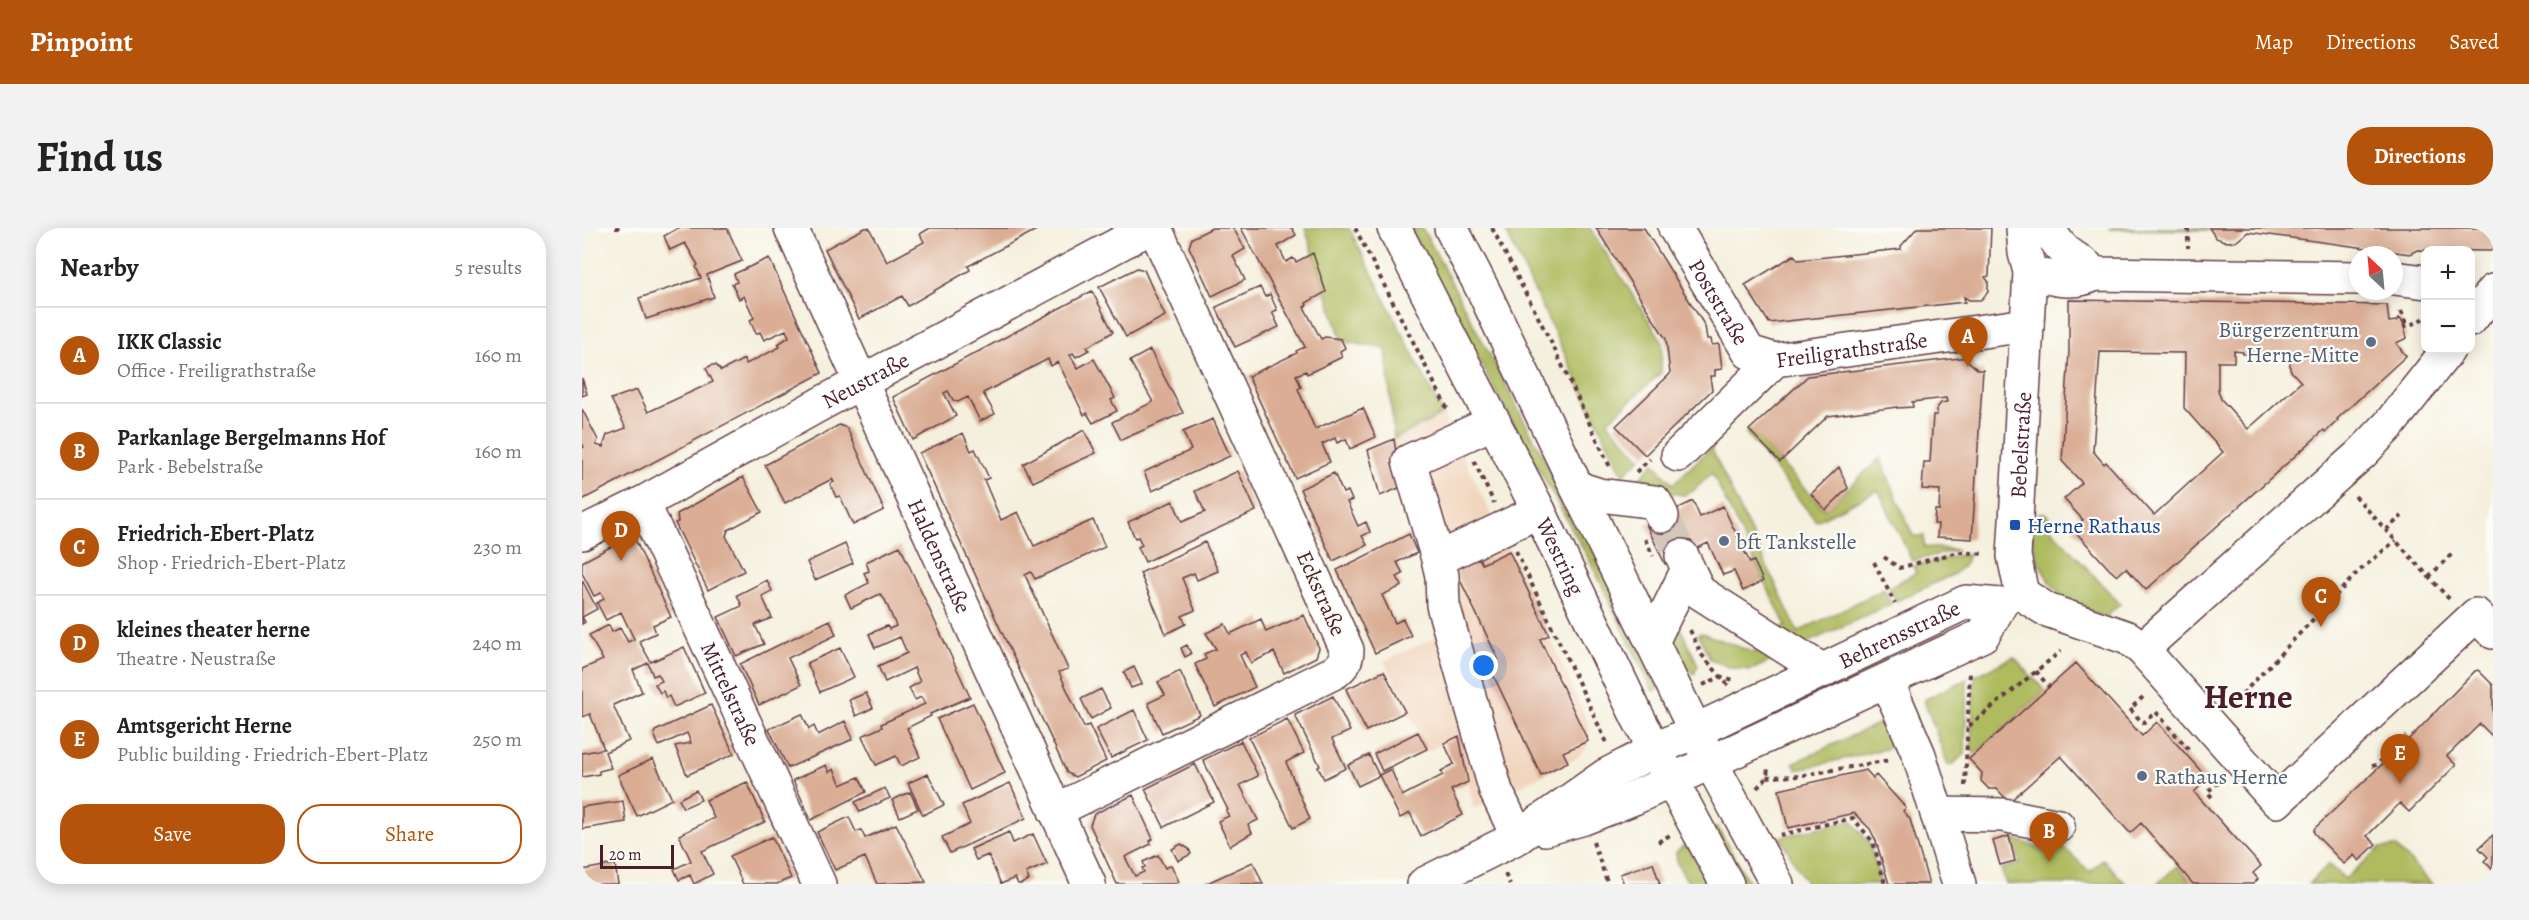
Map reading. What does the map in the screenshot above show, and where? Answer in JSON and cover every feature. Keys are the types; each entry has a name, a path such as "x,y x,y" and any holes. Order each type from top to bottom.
{"street":[{"name":"Haldenstraße","path":"791,228 1089,884"},
{"name":"Neustraße","path":"582,533 643,503 861,382 1149,228"},
{"name":"Eckstraße","path":"1055,811 1335,672 1343,666 1347,657 1347,650 1319,585 1155,228"},
{"name":"Westring","path":"1394,228 1539,511 1654,750 1727,884"},
{"name":"Westring","path":"1451,228 1695,731 1778,884"},
{"name":"Poststraße","path":"1675,228 1749,352 1775,360"},
{"path":"2041,229 2065,254 2087,266 2095,274"},
{"name":"Bebelstraße","path":"2011,599 2030,272 2025,253 2041,229"},
{"path":"2030,272 2064,280 2084,280 2095,274 2349,278"},
{"path":"2403,279 2421,281"},
{"name":"Freiligrathstraße","path":"1678,454 1775,360 2027,325"},
{"path":"2142,649 2336,476 2388,426 2445,354"},
{"path":"1494,422 1409,461 1438,559 1442,576 1443,605 1496,791 1518,837"},
{"path":"1576,488 1599,495 1655,502 1653,527"},
{"name":"Mittelstraße","path":"643,503 819,884"},
{"path":"1438,559 1539,511"},
{"path":"1652,642 1674,570 1699,592 1823,671"},
{"name":"Behrensstraße","path":"1518,837 1584,818 1671,781 1983,635 2011,599"},
{"name":"Behrensstraße","path":"1424,884 1518,837 1605,776 1654,750 1966,602 2011,599 2128,638 2142,649 2277,801 2485,623"},
{"path":"1887,681 1919,755 1959,884"},
{"path":"1937,814 2003,815 2058,826"}],"path":[{"path":"615,228 624,228"},
{"path":"1355,228 1462,436 1609,747"},
{"path":"1492,228 1554,348 1624,497"},
{"path":"2401,311 2405,327 2421,319"},
{"path":"2336,476 2460,610 2485,623"},
{"path":"2386,530 2402,516"},
{"path":"1653,527 1674,570 1701,654 1729,685"},
{"path":"2228,709 2358,572 2396,540"},
{"path":"1884,557 1899,568 1958,552 2014,556"},
{"path":"2429,577 2452,554"},
{"path":"1874,562 1908,630"},
{"path":"1969,726 2061,651"},
{"path":"1965,788 1970,667"},
{"path":"2036,671 2049,687"},
{"path":"2143,697 2130,709 2134,714 2143,723 2156,712 2195,756"},
{"path":"2372,766 2394,750 2406,736"},
{"path":"2183,751 2187,747"},
{"path":"1767,777 1798,776 1919,755"},
{"path":"1751,792 1767,777 1768,768 1764,760"},
{"path":"2211,773 2219,782 2207,792 2212,797"},
{"path":"1584,818 1608,884"},
{"path":"1753,841 1853,818 1873,842 1885,884"},
{"path":"1658,842 1675,832"}],"shaded area":[{"path":"1443,414 1549,635 1590,728 1587,747 1577,758 1474,809 1459,736 1428,751 1384,661 1439,636 1397,473 1394,439"}],"green space":[{"path":"1305,228 1349,228 1443,414 1394,439 1386,349 1342,341"},
{"path":"1410,228 1422,228 1429,240 1600,564 1659,689 1653,691 1593,567 1495,390"},
{"path":"1512,228 1590,228 1662,341 1661,373 1607,422 1641,458 1623,475 1506,232"},
{"path":"2209,228 2209,230 2110,229"},
{"path":"1750,430 1825,510 1880,458 1913,536 1924,536 1924,547 1958,550 1912,561 1878,490 1816,521 1746,433"},
{"path":"1711,448 1798,632 1884,589 1891,604 1803,645 1780,629 1786,626 1712,473 1693,491 1685,495 1629,489 1654,463 1673,484"},
{"path":"2039,513 2045,513 2052,521 2048,526 2120,604 2105,618 2078,607 2064,598 2048,579 2037,556 2029,518 2038,519"},
{"path":"1969,555 1963,566 1954,574 1896,601 1889,587 1916,573 1913,566"},
{"path":"1675,617 1698,665 1694,674 1681,664 1668,646"},
{"path":"1946,631 1949,638 1761,728 1758,721"},
{"path":"1702,633 1755,653 1760,644 1780,657 1751,670 1731,668 1710,659 1698,634"},
{"path":"2014,657 2045,691 1975,754 1971,749 1975,676"},
{"path":"1967,679 1965,754 1952,765 1948,765 1924,700"},
{"path":"1888,719 1902,745 1797,770 1793,763"},
{"path":"1851,820 1870,844 1881,884 1807,884 1780,837"},
{"path":"1717,827 1750,884 1742,884 1711,830"},
{"path":"2013,838 2053,854 2062,846 2090,872 2103,859 2126,884 2006,884 2001,869 2020,863"},
{"path":"1686,844 1709,884 1689,884 1677,863 1676,852"},
{"path":"2396,847 2432,884 2309,884 2329,864 2345,879 2380,848"},
{"path":"2177,866 2193,884 2157,884"}],"building":[{"path":"678,228 727,228 742,261 707,275 714,297 646,319 639,298 701,278 696,267 698,265 685,243 670,250 664,236"},
{"path":"869,228 887,262 924,242 920,234 930,228 1040,228 968,266 970,270 908,306 902,296 859,319 825,249"},
{"path":"1212,228 1233,228 1245,249 1233,256 1245,280 1212,296 1189,247 1192,238"},
{"path":"1241,228 1292,228 1296,235 1278,246 1286,262 1293,258 1296,262 1313,253 1326,292 1306,303 1304,307 1321,339 1325,337 1341,339 1345,348 1340,351 1342,357 1307,374 1306,371 1296,375 1301,387 1298,389 1315,429 1363,408 1376,437 1350,449 1346,439 1337,443 1335,438 1322,444 1330,462 1295,478 1248,376 1305,347"},
{"path":"1596,228 1644,228 1705,326 1707,339 1711,339 1712,345 1719,344 1722,369 1715,370 1715,376 1710,376 1712,390 1645,455 1616,426 1670,374 1666,339"},
{"path":"1917,228 1991,228 1989,276 1985,277 1988,281 1988,292 1981,300 1969,300 1964,297 1965,302 1769,323 1745,285 1794,255 1798,260 1901,249 1901,246"},
{"path":"2209,228 2493,228 2491,251 2475,251 2475,246 2421,246 2421,250 2410,254 2403,253 2403,246 2351,246 2248,232 2237,241 2227,242 2216,238"},
{"path":"769,258 822,373 582,500 582,448 584,447 582,409 598,440 596,445 603,447 607,435 626,428 611,399 637,390 648,412 713,382 706,368 716,365 721,371 744,359 746,364 780,347 778,344 789,337 786,330 764,340 760,332 756,334 750,320 754,318 744,296 739,299 732,284 737,282 734,274"},
{"path":"1137,268 1144,270 1165,316 1126,337 1099,287"},
{"path":"1260,287 1265,297 1270,294 1277,310 1272,312 1279,327 1235,347 1216,307"},
{"path":"1092,291 1113,332 1087,347 1089,350 1076,357 1073,353 1070,355 1078,368 1094,359 1115,398 1111,400 1117,411 1093,423 1087,413 1084,415 1058,362 1051,366 1048,359 983,393 995,414 980,421 968,397 958,402 953,400 948,391 944,393 956,416 913,440 893,397"},
{"path":"2069,300 2387,305 2389,322 2397,321 2399,318 2403,322 2407,338 2396,343 2406,356 2337,419 2326,432 2324,430 2146,590 2126,568 2117,576 2073,529 2083,520 2064,499 2082,483 2062,461 2069,352","holes":["2234,351 2243,352 2243,354 2290,355 2290,370 2301,382 2248,429 2221,399 2218,390 2218,362 2234,362","2100,352 2185,353 2184,408 2223,452 2154,515 2106,462 2104,464 2093,451"]},
{"path":"1150,350 1183,413 1121,440 1112,422 1153,402 1130,361"},
{"path":"1968,357 1968,361 1978,370 1983,370 1972,539 1937,537 1938,524 1934,524 1935,510 1939,510 1940,490 1922,489 1924,462 1930,462 1933,415 1937,415 1937,408 1941,403 1947,402 1946,398 1912,402 1913,407 1828,416 1780,462 1749,430 1808,376"},
{"path":"582,378 587,394 582,396"},
{"path":"1213,419 1230,456 1152,491 1144,472 1191,450 1183,432"},
{"path":"839,425 847,428 884,510 853,525 840,496 836,497 830,484 834,482 832,479 785,503 765,465"},
{"path":"1084,430 1096,453 1033,482 1023,464"},
{"path":"963,433 971,451 975,449 989,478 984,480 1001,520 1018,512 1034,546 1093,520 1105,547 1035,579 1031,572 1025,575 1068,669 1059,672 1084,727 1089,725 1106,761 1075,777 1067,773 919,453"},
{"path":"1394,439 1401,487 1380,496 1368,450"},
{"path":"1839,467 1848,488 1826,510 1811,494"},
{"path":"1238,471 1256,511 1145,562 1138,547 1142,545 1138,537 1135,538 1128,522 1173,501 1182,522 1205,512 1195,491"},
{"path":"1334,473 1343,493 1348,491 1352,500 1347,502 1358,526 1366,522 1370,532 1362,536 1367,545 1333,561 1300,489"},
{"path":"743,477 762,512 728,530 726,536 744,571 708,590 675,523 678,522 677,514"},
{"path":"1693,501 1700,517 1723,506 1750,563 1754,561 1763,581 1743,591 1734,571 1723,575 1708,543 1665,564 1646,524"},
{"path":"1409,534 1417,553 1397,562 1403,574 1397,577 1402,586 1382,595 1395,623 1403,619 1411,636 1375,653 1337,570"},
{"path":"633,535 671,617 653,625 656,633 639,641 651,662 684,647 705,693 674,707 669,696 666,698 663,691 660,693 655,684 662,681 658,674 653,676 648,663 633,670 642,692 613,705 629,741 605,752 611,768 599,771 599,774 582,777 582,753 604,749 590,714 582,717 582,669 603,660 589,635 609,625 612,632 620,628 628,642 634,639 621,612 606,620 597,603 604,599 601,593 594,596 582,573 582,562"},
{"path":"1205,542 1218,571 1197,580 1194,573 1182,578 1195,610 1182,616 1186,624 1166,634 1140,573"},
{"path":"845,544 853,563 815,580 807,562"},
{"path":"900,546 970,697 930,714 931,716 907,728 920,757 901,766 896,756 876,765 862,736 882,727 881,724 925,704 921,697 915,700 909,688 920,682 914,668 885,682 878,666 907,653 900,637 875,648 869,634 887,626 889,629 896,626 885,600 880,594 851,608 845,595 869,583 864,573 869,571 866,562"},
{"path":"1509,551 1549,635 1540,639 1588,741 1563,752 1568,762 1541,775 1488,664 1498,659 1454,567 1478,556 1482,564"},
{"path":"582,580 597,609 582,617"},
{"path":"767,580 772,591 762,596 772,618 755,625 764,644 736,656 718,617 742,606 737,595"},
{"path":"1304,615 1319,648 1316,657 1284,673 1274,652 1251,663 1246,652 1240,655 1255,687 1215,707 1195,664 1206,659 1204,654 1216,649 1206,633 1225,624 1230,634 1261,619 1266,632"},
{"path":"830,620 836,635 788,658 801,685 759,705 740,664"},
{"path":"1187,645 1191,654 1185,657 1181,648"},
{"path":"840,648 854,677 820,692 807,663"},
{"name":"Rathaus Herne","path":"2076,663 2142,736 2157,722 2208,779 2194,792 2261,866 2253,873 2258,879 2253,884 2193,884 2141,823 2130,833 2061,756 2009,802 1997,789 1989,789 1981,781 1982,773 1969,759"},
{"path":"1134,667 1142,684 1131,688 1124,672"},
{"path":"2478,670 2493,685 2493,737 2480,724 2447,756 2456,765 2409,812 2400,803 2367,836 2376,844 2359,861 2354,855 2344,864 2314,833 2314,829"},
{"path":"1180,671 1200,715 1162,733 1148,703 1165,695 1158,682"},
{"path":"1384,671 1405,712 1366,731 1346,689"},
{"path":"1101,689 1111,708 1091,719 1081,699"},
{"path":"866,693 873,708 856,716 849,700"},
{"path":"1333,696 1350,731 1332,739 1346,768 1324,779 1295,715"},
{"path":"973,703 1005,773 970,790 937,719"},
{"path":"711,705 734,754 687,775 675,746 691,743 687,733 659,746 655,731"},
{"path":"1134,710 1148,740 1111,758 1096,729"},
{"path":"802,714 809,729 814,726 818,735 845,721 853,739 788,768 769,729"},
{"path":"1287,719 1304,753 1286,762 1310,819 1293,828 1249,738"},
{"path":"1418,732 1427,749 1382,771 1374,754"},
{"path":"1459,736 1468,782 1451,790 1463,815 1421,836 1410,813 1400,818 1379,775 1391,769 1402,796 1443,775 1441,771 1454,764 1444,743"},
{"path":"1241,741 1258,776 1240,785 1258,820 1248,825 1252,833 1230,846 1218,821 1229,816 1226,811 1228,810 1203,760"},
{"path":"1369,755 1379,776 1358,786 1348,765"},
{"path":"653,759 672,799 637,816 618,775"},
{"path":"1195,764 1214,802 1164,827 1145,789"},
{"path":"826,765 829,772 834,769 841,785 859,777 866,792 811,820 793,780"},
{"path":"1866,770 1873,778 1876,775 1906,808 1903,811 1910,819 1929,884 1889,884 1876,841 1870,829 1854,813 1788,828 1779,790"},
{"path":"928,774 944,805 923,815 908,783"},
{"path":"747,782 765,822 702,851 713,874 694,884 690,875 679,880 674,869 691,861 679,835 714,818 706,800"},
{"path":"1010,783 1026,818 950,853 942,837 970,824 962,805"},
{"path":"885,788 890,798 860,812 855,802"},
{"path":"696,790 701,800 683,808 679,799"},
{"path":"910,792 918,809 900,817 892,800"},
{"path":"1133,795 1153,839 1150,841 1151,844 1125,857 1135,876 1144,872 1143,862 1158,855 1165,868 1171,865 1179,882 1175,884 1117,884 1090,825 1094,814"},
{"path":"623,801 626,822 582,829 582,807"},
{"path":"849,817 856,832 861,830 865,838 896,824 926,882 877,884 865,857 835,870 817,832"},
{"path":"1009,832 1013,843 1033,834 1047,864 1026,873 1029,880 1021,884 1018,884 1015,878 1001,884 988,855 976,860 971,849"},
{"path":"2493,835 2493,870 2484,861 2488,857 2479,848"},
{"path":"2009,836 2015,861 2000,865 1993,841"},
{"path":"772,837 791,878 777,884 743,884 730,856"},
{"path":"1181,844 1189,849 1191,854 1178,861 1172,849"},
{"path":"1253,862 1263,884 1205,884"},
{"path":"1653,863 1660,884 1624,884 1620,874"},
{"path":"615,864 618,884 585,884 582,870"}],"tunnel":[{"path":"1662,516 1682,556"}],"place":[{"name":"Bürgerzentrum Herne-Mitte","path":"2371,342"},
{"name":"IKK Classic","path":"1968,367"},
{"name":"Herne Rathaus","path":"2015,525"},
{"name":"bft Tankstelle","path":"1724,541"},
{"name":"kleines theater herne","path":"621,561"},
{"name":"Friedrich-Ebert-Platz","path":"2321,627"},
{"name":"Rathaus Herne","path":"2142,776"},
{"name":"Amtsgericht Herne","path":"2400,784"},
{"name":"Parkanlage Bergelmanns Hof","path":"2049,862"}],"district":[{"name":"Herne","path":"2248,696"}]}
